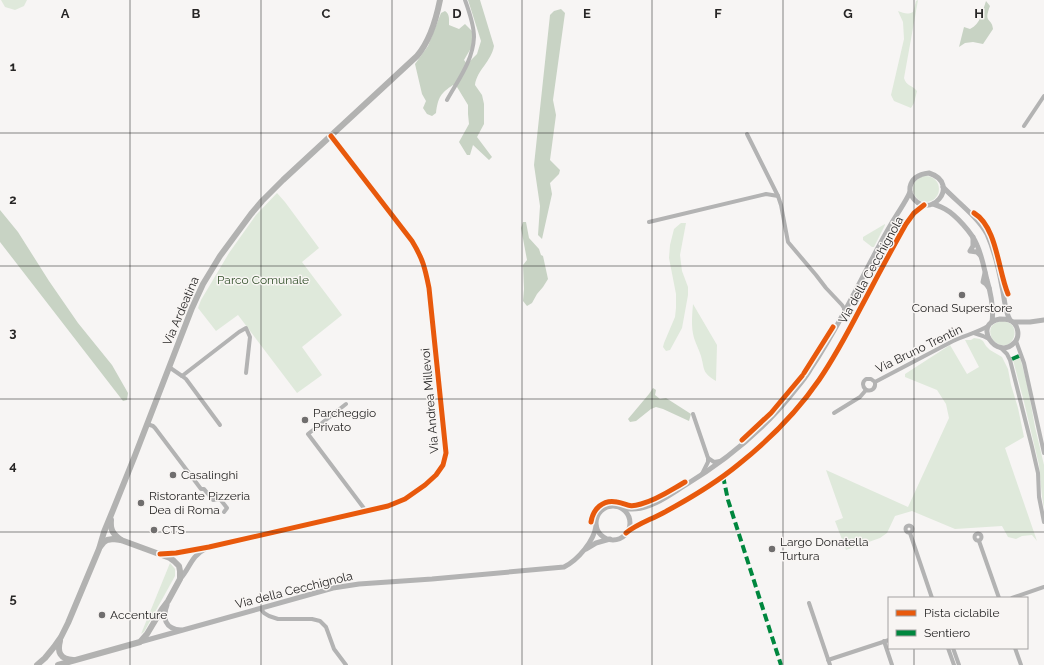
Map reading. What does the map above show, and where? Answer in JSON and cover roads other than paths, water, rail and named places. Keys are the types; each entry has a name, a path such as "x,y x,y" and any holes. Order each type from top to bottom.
{"main road":[{"name":"Via Ardeatina","path":"37,665 50,652 61,637 74,608 99,548 101,538 169,367 208,274 262,201 419,54 431,30 440,0"},
{"path":"111,515 111,530 114,535 121,540"},
{"path":"99,548 107,540 121,540"},
{"name":"Via Andrea Millevoi","path":"121,540 160,554"},
{"path":"140,642 147,634 168,601 180,579 180,571 177,564 173,560 160,554"},
{"path":"61,637 59,647 61,656 66,659 77,660"},
{"name":"Via della Cecchignola","path":"58,665 140,642"}],"street":[{"path":"447,100 470,60 474,36 473,27 465,0"},
{"path":"1024,126 1044,96"},
{"path":"747,134 778,196 788,242 844,308 843,314"},
{"name":"Via Andrea Millevoi","path":"160,554 173,554 209,547 388,506 405,499 424,485 436,475 441,469 445,460 446,453 429,288 424,262 412,242 331,136"},
{"path":"924,173 929,173 937,177 943,188 944,190 942,195 938,201 933,204 924,205 917,203 910,192 911,183 920,174 924,173"},
{"path":"943,188 974,217 986,234 991,244 1002,288 1005,310 1017,327 1019,333"},
{"name":"Via della Cecchignola","path":"620,507 630,510 648,506 702,475 754,435 785,402 809,372 832,334 910,192"},
{"path":"649,222 766,194 778,196"},
{"path":"933,204 946,209 963,224 977,244 982,258 985,272 983,282 989,288 993,316 987,331 988,339 993,344 1000,347 1010,359 1037,467 1039,497 1044,522"},
{"name":"Via della Cecchignola","path":"626,534 632,528 661,514 723,476 754,452 780,427 805,399 818,381 847,335 906,224 914,213 924,205"},
{"path":"971,234 973,240 970,250 977,252 982,258"},
{"path":"835,297 844,302 851,299"},
{"path":"990,324 1000,318 1012,321 1030,322 1044,320"},
{"path":"1000,347 1009,347 1016,341 1021,329 1030,322"},
{"name":"Via Bruno Trentin","path":"834,413 860,397 866,390 868,391 873,389 875,382 962,336 973,333 990,324"},
{"path":"182,376 246,328 250,337 246,373"},
{"name":"Via Bruno Trentin","path":"973,333 988,339"},
{"path":"1016,341 1024,363 1044,453"},
{"path":"169,367 182,376 220,425"},
{"name":"Via Bruno Trentin","path":"866,390 863,386 866,379 871,379 875,382"},
{"path":"346,404 308,434 366,511"},
{"path":"693,414 708,458 702,475"},
{"path":"147,424 155,428 201,489 204,489 213,500 220,499 223,502 227,508 224,512"},
{"path":"708,458 714,462 723,460"},
{"path":"609,506 620,507 629,516 630,522 626,534 616,539 610,539 603,536 596,526 599,512 609,506"},
{"name":"Via della Cecchignola","path":"140,642 333,588 359,584 560,567 570,564 584,551 593,538 596,531 596,526"},
{"path":"910,533 932,597"},
{"name":"Via della Cecchignola","path":"584,551 596,543 610,539"},
{"path":"979,541 998,597"},
{"path":"180,579 186,572 196,554 209,547"},
{"path":"1015,597 1044,587"},
{"path":"168,601 164,615 167,623 169,626 178,630 186,630"},
{"path":"809,603 830,665"},
{"path":"261,609 265,614 274,618 312,619 321,621 326,628 333,646 346,665"},
{"path":"828,660 887,640"},
{"path":"889,649 892,665"},
{"path":"948,649 954,665"},
{"path":"953,649 959,665"},
{"path":"1015,649 1021,665"}],"place":[{"name":"Conad Superstore","path":"962,295"},
{"name":"Parcheggio Privato","path":"305,420"},
{"name":"Casalinghi","path":"173,475"},
{"name":"Ristorante Pizzeria Dea di Roma","path":"141,503"},
{"name":"CTS","path":"154,530"},
{"name":"Largo Donatella Turtura","path":"772,549"},
{"name":"Accenture","path":"102,615"}],"park label":[{"name":"Parco Comunale","path":"263,280"}]}
